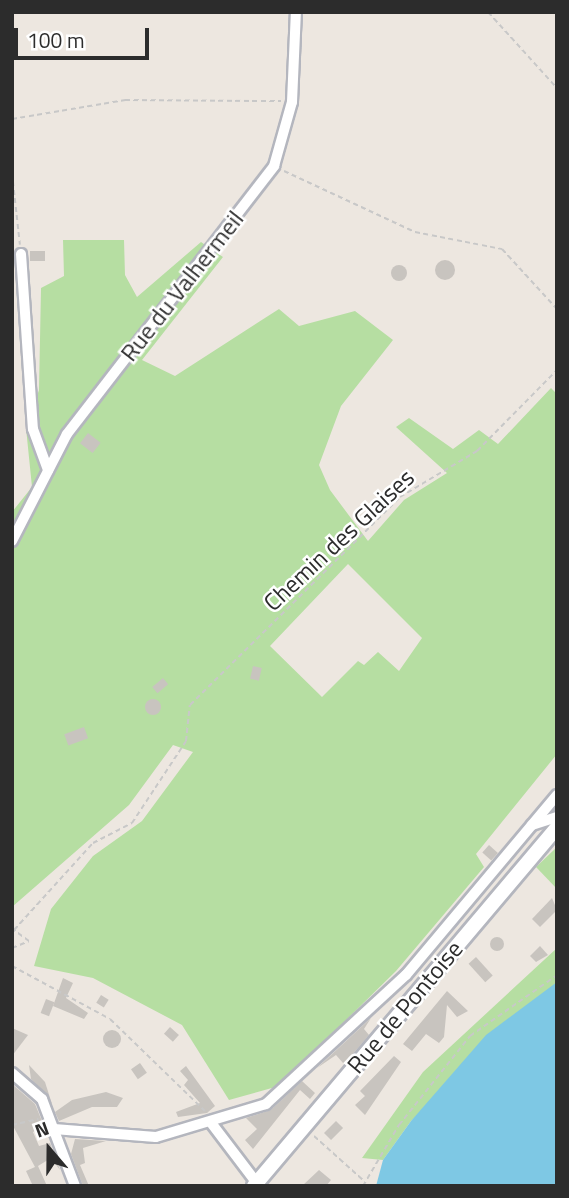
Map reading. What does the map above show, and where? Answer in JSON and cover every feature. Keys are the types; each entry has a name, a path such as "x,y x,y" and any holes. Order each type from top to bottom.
{"main road":[{"name":"Rue de Pontoise","path":"257,1185 557,828"}],"street":[{"name":"Rue du Valhermeil","path":"12,541 67,434 274,166 292,102 296,12"},
{"path":"20,254 33,429 48,470"},
{"path":"54,1129 127,1139 212,1124 278,1095 406,975 557,795"},
{"path":"532,825 557,817"},
{"path":"12,1073 38,1093 49,1114 75,1186"},
{"path":"212,1124 257,1185"}],"path":[{"path":"488,12 557,88"},
{"path":"12,119 125,100 292,102"},
{"path":"274,166 415,232 502,249 557,309"},
{"path":"12,173 20,254"},
{"name":"Chemin des Glaises","path":"12,948 29,941 14,930 93,843 132,823 186,741 190,705 400,497 477,451 557,370"},
{"path":"12,968 59,988 110,1019 212,1124"},
{"path":"304,1128 364,1184 399,1125 470,1036 557,975"},
{"path":"12,1125 19,1128 49,1114"}],"green space":[{"path":"63,240 124,240 125,275 137,297 201,242 223,257 142,360 175,376 279,309 299,326 355,311 393,340 341,406 319,465 330,490 368,541 404,500 447,473 396,427 409,418 453,449 479,430 498,444 551,388 557,394 557,754 476,854 484,867 396,971 279,1086 229,1100 182,1025 93,978 34,966 51,909 93,856 142,821 193,752 173,745 129,805 12,907 12,512 32,487 26,428 39,390 41,288 64,276","holes":["348,564 422,638 399,671 378,652 364,665 358,661 322,697 270,646"]},
{"path":"557,847 557,889 536,867"},
{"path":"557,948 557,982 411,1121 383,1160 362,1158 423,1072"}],"water":[{"path":"557,982 555,1186 376,1186 383,1160 411,1121 486,1035"}],"building":[{"path":"30,251 45,251 45,261 30,261"},
{"path":"445,260 452,263 455,270 452,277 445,280 438,277 435,270 438,263"},
{"path":"399,265 405,267 405,279 399,281 393,279 391,273 393,267"},
{"path":"88,433 101,443 93,453 80,443"},
{"path":"253,666 262,668 259,681 250,679"},
{"path":"163,678 168,684 157,693 152,687"},
{"path":"153,699 159,701 159,713 153,715 147,713 145,707 147,701"},
{"path":"84,727 88,738 68,745 64,734"},
{"path":"489,845 498,853 491,860 482,852"},
{"path":"552,898 557,910 540,927 532,919"},
{"path":"497,937 502,939 502,949 497,951 492,949 490,944 492,939"},
{"path":"540,946 548,955 536,962 530,956"},
{"path":"476,957 493,976 485,982 469,964"},
{"path":"63,978 73,983 66,998 88,1013 84,1019 53,1006"},
{"path":"447,991 468,1011 457,1017 447,1005 444,1037 439,1043 426,1034 412,1051 403,1044"},
{"path":"101,995 109,1000 104,1007 96,1003"},
{"path":"46,999 54,1002 49,1016 41,1013"},
{"path":"371,1018 364,1029 369,1035 351,1056 343,1063 336,1055 317,1068"},
{"path":"170,1027 179,1035 173,1042 164,1034"},
{"path":"12,1028 28,1035 12,1056"},
{"path":"112,1030 118,1033 121,1039 118,1045 112,1048 106,1045 103,1039 106,1033"},
{"path":"394,1056 401,1062 365,1115 355,1105 365,1096 360,1091"},
{"path":"140,1063 147,1073 138,1079 131,1069"},
{"path":"29,1065 45,1082 52,1104 31,1079"},
{"path":"186,1066 215,1106 207,1113 178,1117 176,1112 200,1103 184,1085 188,1080 180,1071"},
{"path":"302,1081 315,1093 310,1099 300,1090 253,1149 245,1140 257,1129 246,1118 271,1110"},
{"path":"12,1084 35,1104 44,1126 33,1132 39,1146 50,1143 60,1170 51,1158 38,1166 47,1186 32,1184 26,1171 35,1167 12,1124"},
{"path":"106,1092 123,1098 117,1107 92,1107 59,1121 55,1112 72,1100"},
{"path":"336,1121 343,1128 331,1140 324,1133"},
{"path":"75,1139 106,1141 83,1148 85,1163 80,1165 89,1186 83,1186 71,1154"},
{"path":"319,1170 331,1180 326,1186 302,1186"}]}
